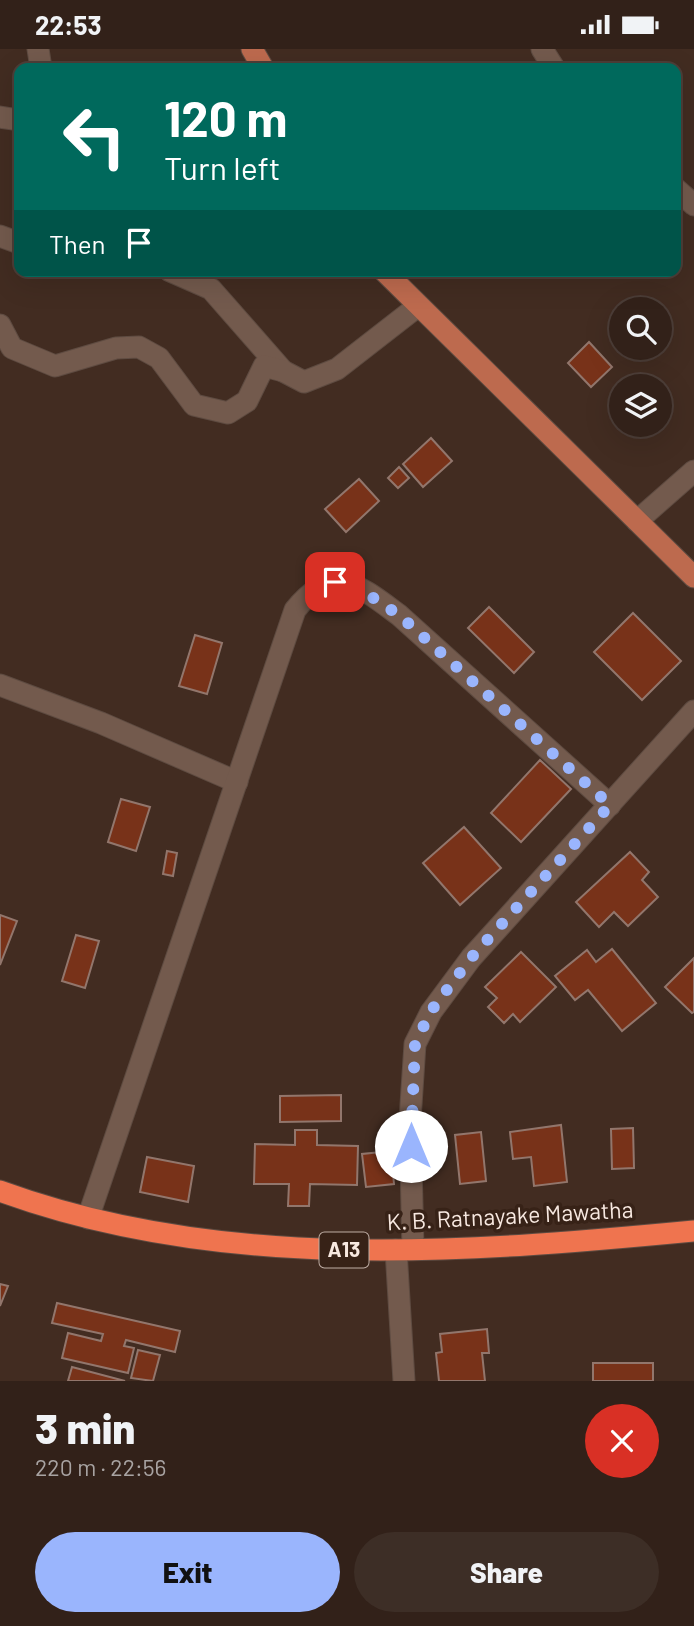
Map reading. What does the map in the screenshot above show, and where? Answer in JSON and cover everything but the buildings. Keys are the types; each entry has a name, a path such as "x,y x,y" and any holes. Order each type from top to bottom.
{"highway":[{"name":"K. B. Ratnayake Mawatha","path":"0,1191 88,1218 173,1237 322,1251 562,1242 694,1231"}],"main road":[{"path":"390,277 694,577"}],"street":[{"path":"184,277 211,289 283,371"},
{"path":"0,325 12,348 55,366 116,348 139,347 159,358 194,404 228,413 247,401 264,366 304,381 337,369 418,306"},
{"path":"637,521 694,471"},
{"path":"88,1218 295,610 318,587 349,582 399,615 610,805"},
{"path":"0,685 101,723 237,782"},
{"path":"404,1381 405,1249 415,1044 431,1011 471,958 694,711"}],"route":[{"path":"335,582 349,582 368,592 399,615 610,805 471,958 431,1011 415,1044 411,1146"}]}
